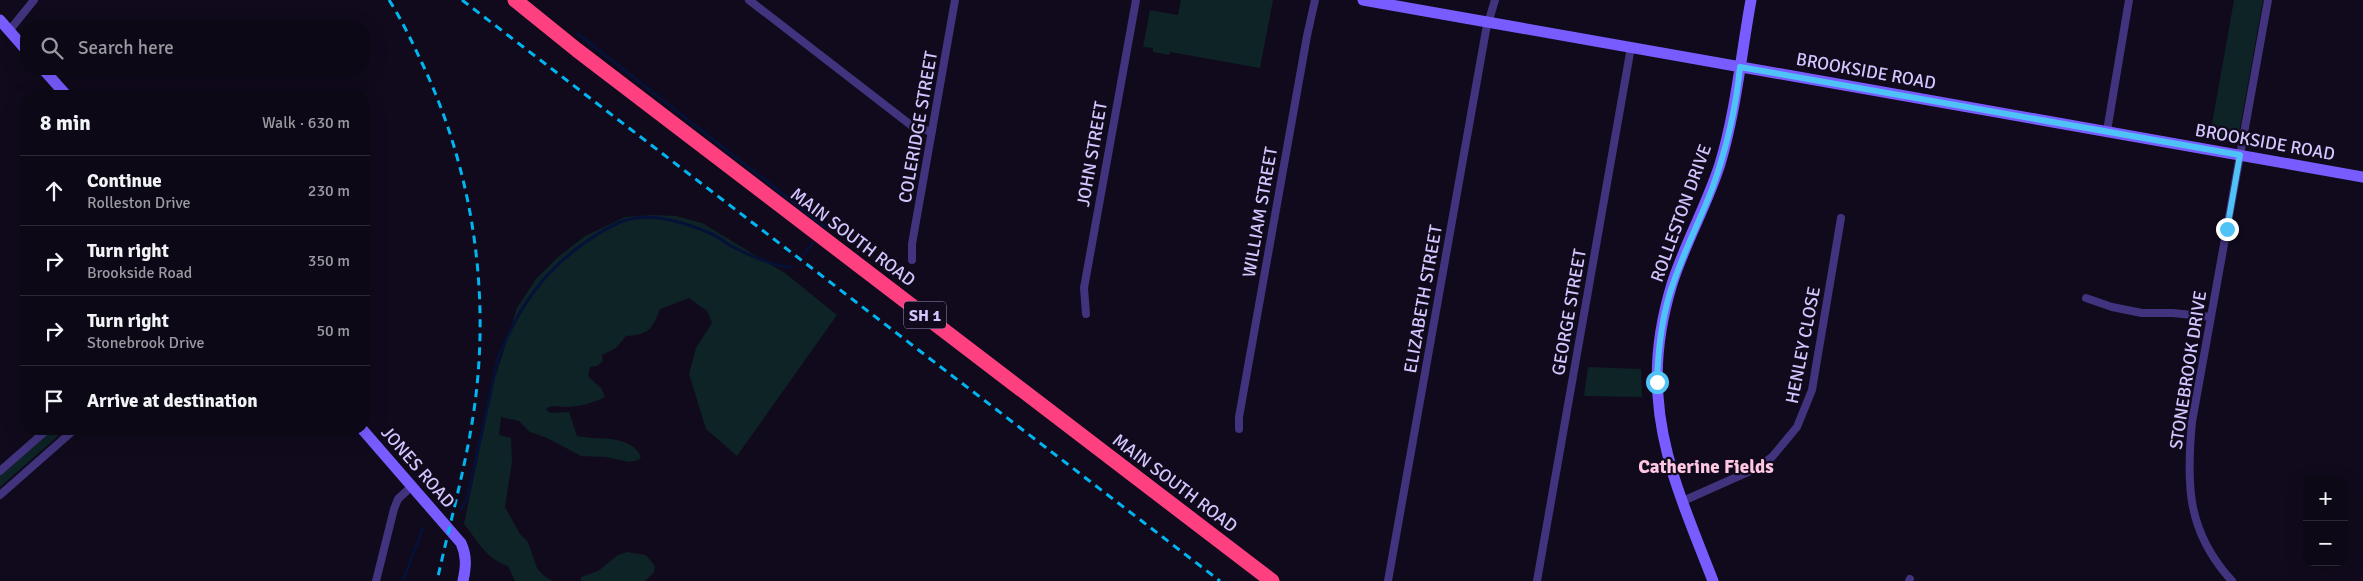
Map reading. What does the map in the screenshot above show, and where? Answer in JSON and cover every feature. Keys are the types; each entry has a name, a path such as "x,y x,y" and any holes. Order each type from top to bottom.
{"highway":[{"name":"MAIN SOUTH ROAD","path":"510,0 1272,581"},
{"name":"MAIN SOUTH ROAD","path":"515,0 530,14"}],"street":[{"path":"9,31 34,0"},
{"path":"748,0 912,126 932,132"},
{"name":"COLERIDGE STREET","path":"912,260 912,244 955,0"},
{"name":"JOHN STREET","path":"1086,314 1084,288 1136,0"},
{"name":"WILLIAM STREET","path":"1239,430 1239,417 1306,36 1315,0"},
{"name":"BROOKSIDE ROAD","path":"1363,0 2363,177"},
{"name":"ELIZABETH STREET","path":"1388,581 1482,52 1495,0"},
{"name":"ROLLESTON DRIVE","path":"1713,581 1682,501 1670,463 1661,424 1657,382 1660,338 1673,283 1707,202 1721,161 1732,117 1751,0"},
{"path":"2107,131 2129,0"},
{"name":"STONEBROOK DRIVE","path":"2232,581 2213,556 2200,532 2194,515 2188,480 2192,422 2268,0"},
{"path":"0,20 20,43"},
{"name":"GEORGE STREET","path":"1537,581 1631,47"},
{"path":"48,75 62,90"},
{"name":"HENLEY CLOSE","path":"1682,501 1757,468 1772,457 1797,427 1812,390 1842,218"},
{"path":"2086,298 2112,307 2142,313 2173,312 2211,318"},
{"path":"0,471 41,435"},
{"path":"0,495 68,435"},
{"name":"JONES ROAD","path":"367,435 461,543 465,555 462,581"},
{"path":"376,581 392,513 398,499 412,486"}],"green space":[{"path":"1181,0 1273,0 1260,68 1170,52 1169,55 1153,52 1153,48 1143,47 1150,10 1178,15"},
{"path":"2234,0 2263,0 2238,139 2210,135"},
{"path":"676,216 702,223 785,273 837,315 737,456 706,429 689,374 696,348 712,323 707,311 689,298 660,309 652,327 644,333 626,336 616,348 602,355 603,361 597,366 590,367 588,376 602,389 605,397 581,405 553,406 546,409 550,413 569,412 577,436 612,439 629,444 641,456 639,460 629,462 606,457 581,456 547,438 530,432 519,421 501,417 499,435 511,438 512,462 505,507 520,534 528,542 537,568 544,576 553,581 515,581 508,566 500,563 488,554 464,524 493,384 517,308 536,279 557,258 585,236 625,217"},
{"path":"1588,367 1641,369 1642,397 1584,396"},
{"path":"47,435 59,435 0,487 0,476"},
{"path":"627,552 646,555 655,566 654,572 645,581 581,581 581,577 598,571 618,555"}],"waterway":[{"path":"578,34 825,227"},
{"path":"461,509 467,499 498,358 505,340 523,308 544,279 571,253 586,242 607,228 630,219 661,218 683,223 715,235 731,246 761,260 792,267"},
{"path":"804,254 813,243"},
{"path":"403,581 423,528"}],"railway":[{"path":"389,0 403,23 422,63 439,103 453,145 465,187 478,273 480,316 479,360 475,403 463,470 437,581"},
{"path":"462,0 1220,581"}],"district":[{"name":"Catherine Fields","path":"1706,466"}],"route":[{"path":"1657,382 1660,338 1669,296 1707,202 1725,146 1740,67 2240,155 2227,229"}]}
